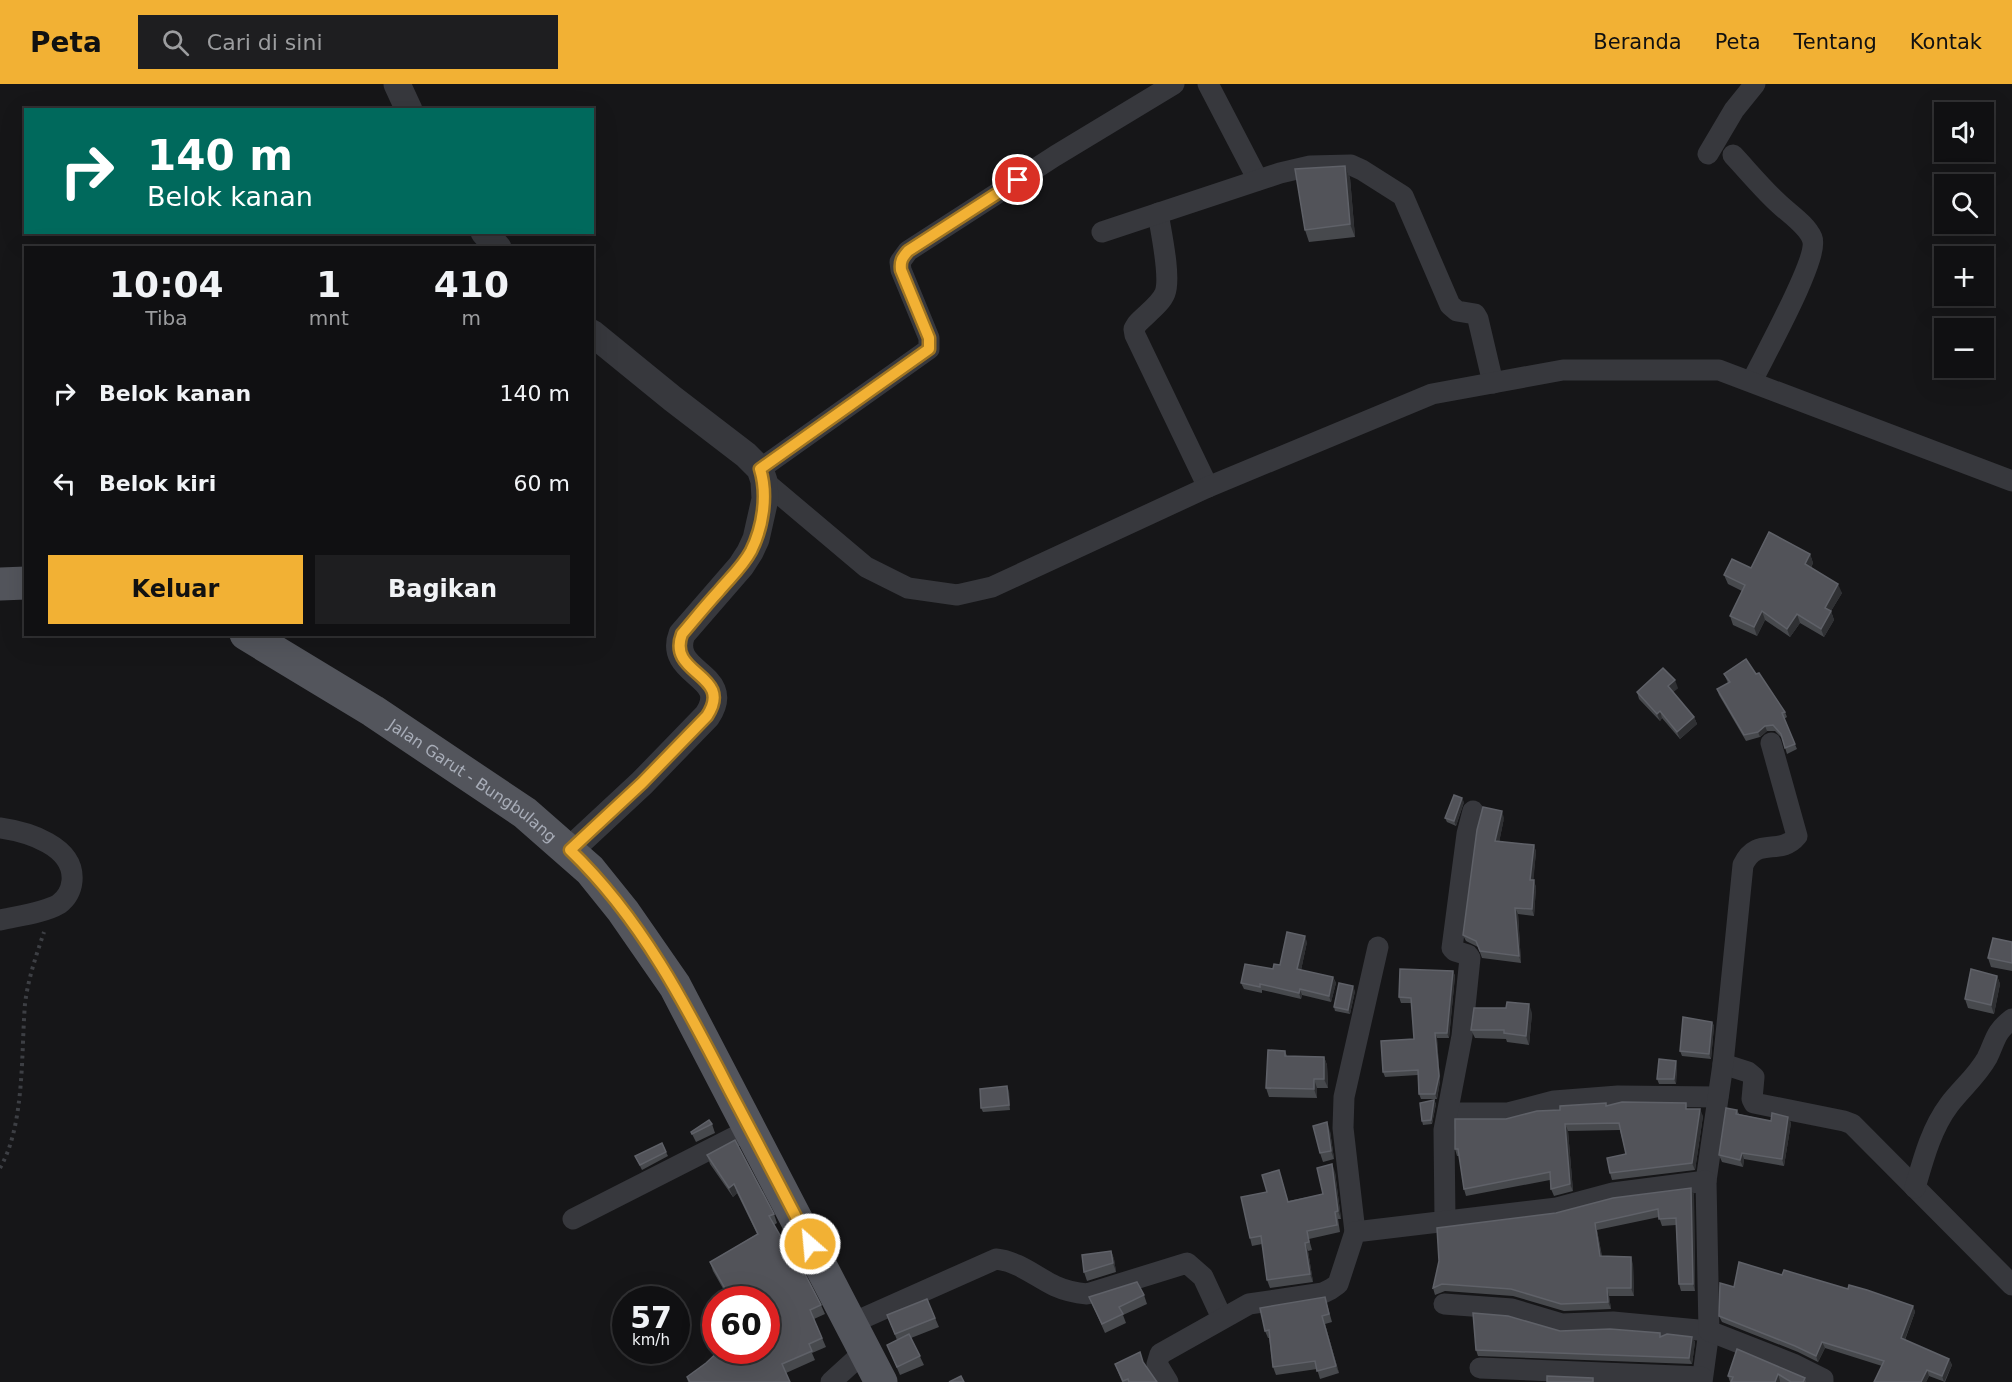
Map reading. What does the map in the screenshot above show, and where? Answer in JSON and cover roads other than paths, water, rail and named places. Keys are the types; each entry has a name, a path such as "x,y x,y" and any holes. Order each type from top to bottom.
{"main road":[{"path":"0,584 24,583"},
{"name":"Jalan Garut - Bungbulang","path":"249,636 373,711 525,813 570,850 590,870 663,967 881,1382"}],"street":[{"path":"397,84 408,108"},
{"path":"762,475 929,349 929,338 901,270 900,262 908,251 1055,156 1174,84"},
{"path":"1208,84 1258,180"},
{"path":"1708,154 1734,110 1755,84"},
{"path":"1733,155 1807,230 1814,248 1797,290 1752,381"},
{"path":"1102,232 1258,180 1310,166 1351,165 1403,196 1450,305 1456,311 1475,314 1478,319 1493,383"},
{"path":"1158,213 1167,278 1166,290 1162,298 1134,329 1208,487"},
{"path":"486,234 496,246"},
{"path":"594,335 746,455 762,475 866,567 908,588 957,595 992,587 1208,487 1432,394 1563,370 1719,370 2012,481"},
{"path":"570,850 642,783 707,716 714,705 715,696 710,687 681,657 678,649 682,634 741,566 750,552 756,539 765,499 762,475"},
{"path":"1480,1368 1702,1380 1709,1331 1706,1181 1722,1064 1743,865 1747,855 1753,850 1786,845 1792,843 1797,836 1771,743"},
{"path":"1445,1220 1444,1130 1462,1036 1470,958 1452,948 1467,834 1473,811"},
{"path":"0,828 42,839 66,857 72,874 69,894 60,903 0,920"},
{"path":"1167,1382 1157,1364 1160,1354 1222,1318 1255,1302 1323,1293 1338,1284 1356,1232 1343,1128 1344,1097 1378,946"},
{"path":"1915,1188 1929,1145 1947,1107 1987,1057 1995,1036 2012,1019"},
{"path":"1722,1064 1748,1072 1754,1077 1752,1099 1754,1102 1852,1124 2012,1286"},
{"path":"1448,1113 1508,1113 1554,1101 1618,1096 1718,1097"},
{"path":"573,1219 750,1129"},
{"path":"1356,1232 1557,1208 1613,1193 1706,1181"},
{"path":"831,1382 857,1337 996,1260 1005,1260 1073,1293 1087,1294 1187,1263 1203,1277 1222,1318"},
{"path":"1444,1304 1512,1309 1562,1324 1613,1322 1709,1331 1793,1364 1823,1379 1823,1382"}]}
